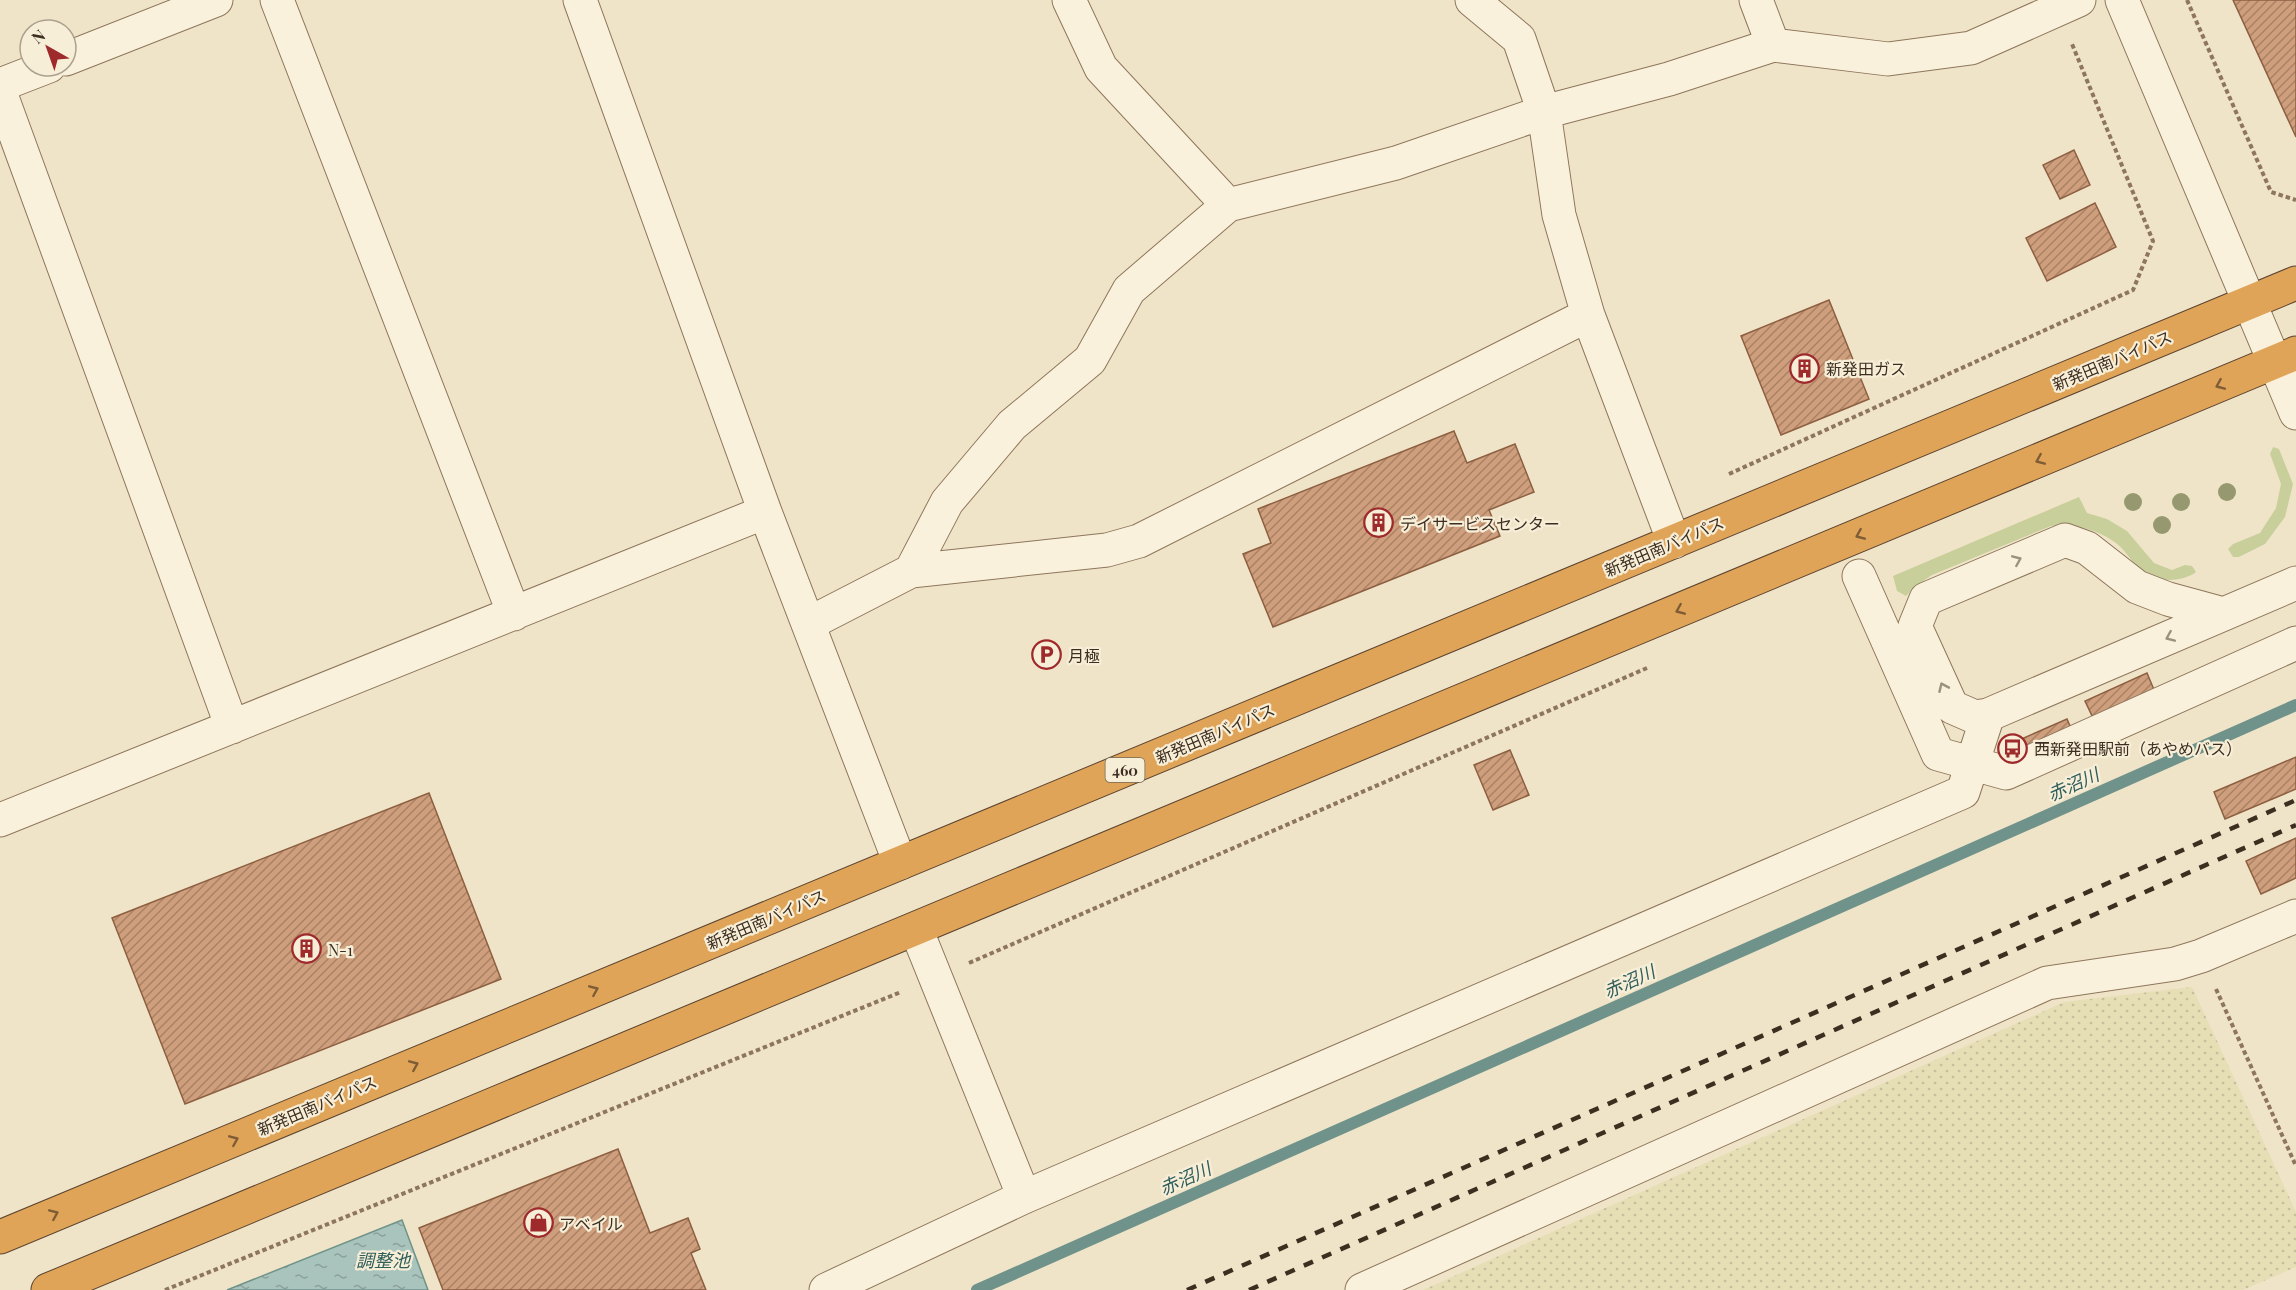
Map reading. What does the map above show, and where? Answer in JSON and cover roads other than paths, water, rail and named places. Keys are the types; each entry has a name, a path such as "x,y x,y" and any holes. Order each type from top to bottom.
{"highway":[{"name":"新発田南バイパス","path":"0,1237 2296,283"},
{"path":"48,1290 2285,358"}],"street":[{"path":"78,54 216,0"},
{"path":"277,0 514,614"},
{"path":"580,0 765,512 900,863"},
{"path":"1069,0 1101,68 1166,141 1228,205"},
{"path":"1472,0 1519,39 1544,112 1559,214 1588,315 1674,542"},
{"path":"1756,0 1773,45"},
{"path":"911,571 947,502 1012,425 1090,360 1128,290 1228,205 1396,163 1544,112 1669,78 1773,45 1888,59 1971,48 2079,0"},
{"path":"2122,0 2250,304 2285,358 2296,413"},
{"path":"0,86 20,78"},
{"path":"0,92 232,727"},
{"path":"808,624 911,571 1107,550 1139,541 1588,315"},
{"path":"0,820 765,512"},
{"path":"2223,614 2168,599 2137,587 2087,548 2065,540 1926,599 1915,626 1952,707 1975,717 1988,715 2296,583"},
{"path":"1859,576 1938,754 2006,773 2296,643"},
{"path":"826,1290 1024,1197 1963,792 1988,715"},
{"path":"1362,1290 2047,983 2175,964 2201,956 2296,916"},
{"path":"916,929 1024,1197"}],"water":[{"name":"調整池","path":"402,1220 428,1290 227,1290"}],"waterway":[{"name":"赤沼川","path":"977,1290 2296,705"}],"railway":[{"path":"1187,1290 2296,800"},
{"path":"1249,1290 2296,825"}],"place":[{"name":"新発田ガス","path":"1805,368"},
{"name":"デイサービスセンター","path":"1379,523"},
{"name":"月極","path":"1047,655"},
{"name":"西新発田駅前（あやめバス）","path":"2013,748"},
{"name":"N-1","path":"307,949"},
{"name":"アベイル","path":"538,1223"}]}
